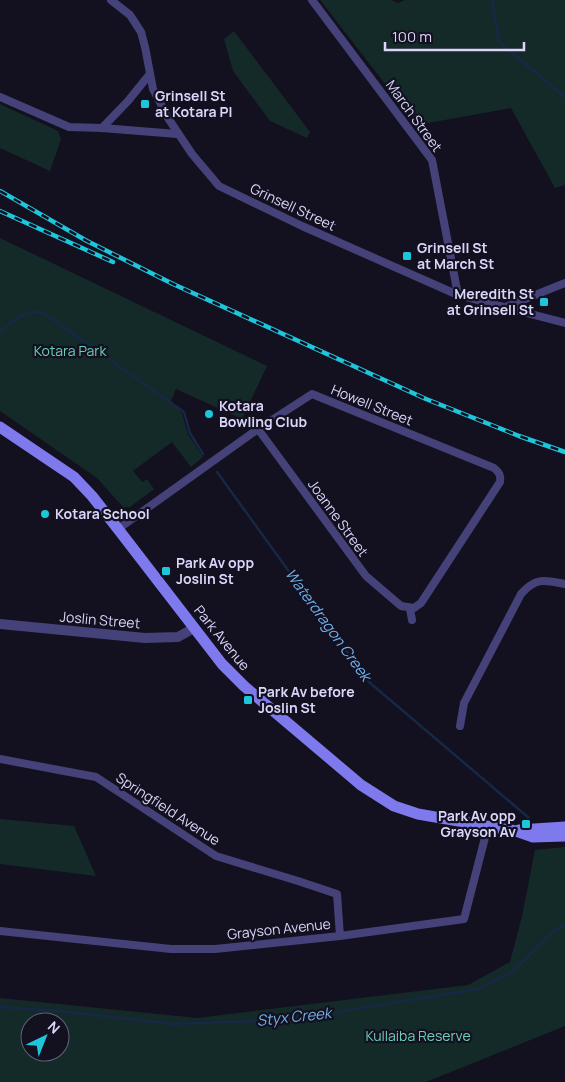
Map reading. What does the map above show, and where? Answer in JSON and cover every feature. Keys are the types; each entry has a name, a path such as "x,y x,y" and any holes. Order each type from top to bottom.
{"main road":[{"name":"Park Avenue","path":"0,427 74,477 92,496 222,664 244,686 367,789 394,806 413,812 516,831 533,837 565,836"},
{"name":"Park Avenue","path":"516,831 565,827"}],"street":[{"name":"Grinsell Street","path":"111,0 130,15 141,32 146,46 149,75 159,103 177,134 212,179 223,188 302,226 458,294 503,308 565,323"},
{"name":"March Street","path":"312,0 432,160 458,294"},
{"path":"102,128 128,101 149,75"},
{"path":"0,97 69,127 177,134"},
{"path":"503,308 565,283"},
{"name":"Howell Street","path":"118,529 258,429 312,394 494,468 500,473 500,482 421,603 410,609"},
{"name":"Joanne Street","path":"258,429 366,576 396,604 410,609"},
{"path":"460,726 464,703 521,594 536,581 544,580 565,584"},
{"path":"410,609 412,620"},
{"name":"Joslin Street","path":"0,624 145,638 178,638 194,628"},
{"name":"Springfield Avenue","path":"0,759 96,777 216,856 338,894 340,936"},
{"name":"Grayson Avenue","path":"0,931 171,949 215,949 340,936 464,919 488,826"}],"green space":[{"path":"320,0 391,0 398,3 405,0 565,0 565,185 555,188 511,108 417,125"},
{"path":"234,31 310,132 307,138 270,121 233,71 224,39"},
{"path":"0,104 58,131 61,139 50,171 0,148"},
{"name":"Kotara Park","path":"0,238 267,366 242,419 176,389 171,401 182,413 188,434 203,457 191,467 172,442 133,471 142,482 147,479 154,489 130,507 123,507 97,478 0,411"},
{"path":"0,819 74,826 96,876 0,864"},
{"name":"Kullaiba Reserve","path":"565,847 565,1026 426,1082 0,1082 0,998 197,1018 468,985 510,962 522,916 535,850"}],"waterway":[{"path":"492,0 499,42 565,97"},
{"name":"Waterdragon Creek","path":"0,332 14,320 24,315 42,312 184,412 190,433 203,454"},
{"name":"Waterdragon Creek","path":"217,472 369,682 529,818"},
{"name":"Styx Creek","path":"0,1007 59,1011 172,1024 288,1020 478,989 512,972 553,932 565,925"}],"railway":[{"path":"0,191 87,241 173,284 426,399 565,452"},
{"path":"0,211 113,262"}],"place":[{"name":"Grinsell St at Kotara Pl","path":"145,104"},
{"name":"Grinsell St at March St","path":"407,256"},
{"name":"Meredith St at Grinsell St","path":"544,302"},
{"name":"Kotara Bowling Club","path":"209,414"},
{"name":"Kotara School","path":"45,514"},
{"name":"Park Av opp Joslin St","path":"166,571"},
{"name":"Park Av before Joslin St","path":"248,700"},
{"name":"Park Av opp Grayson Av","path":"526,824"}]}
